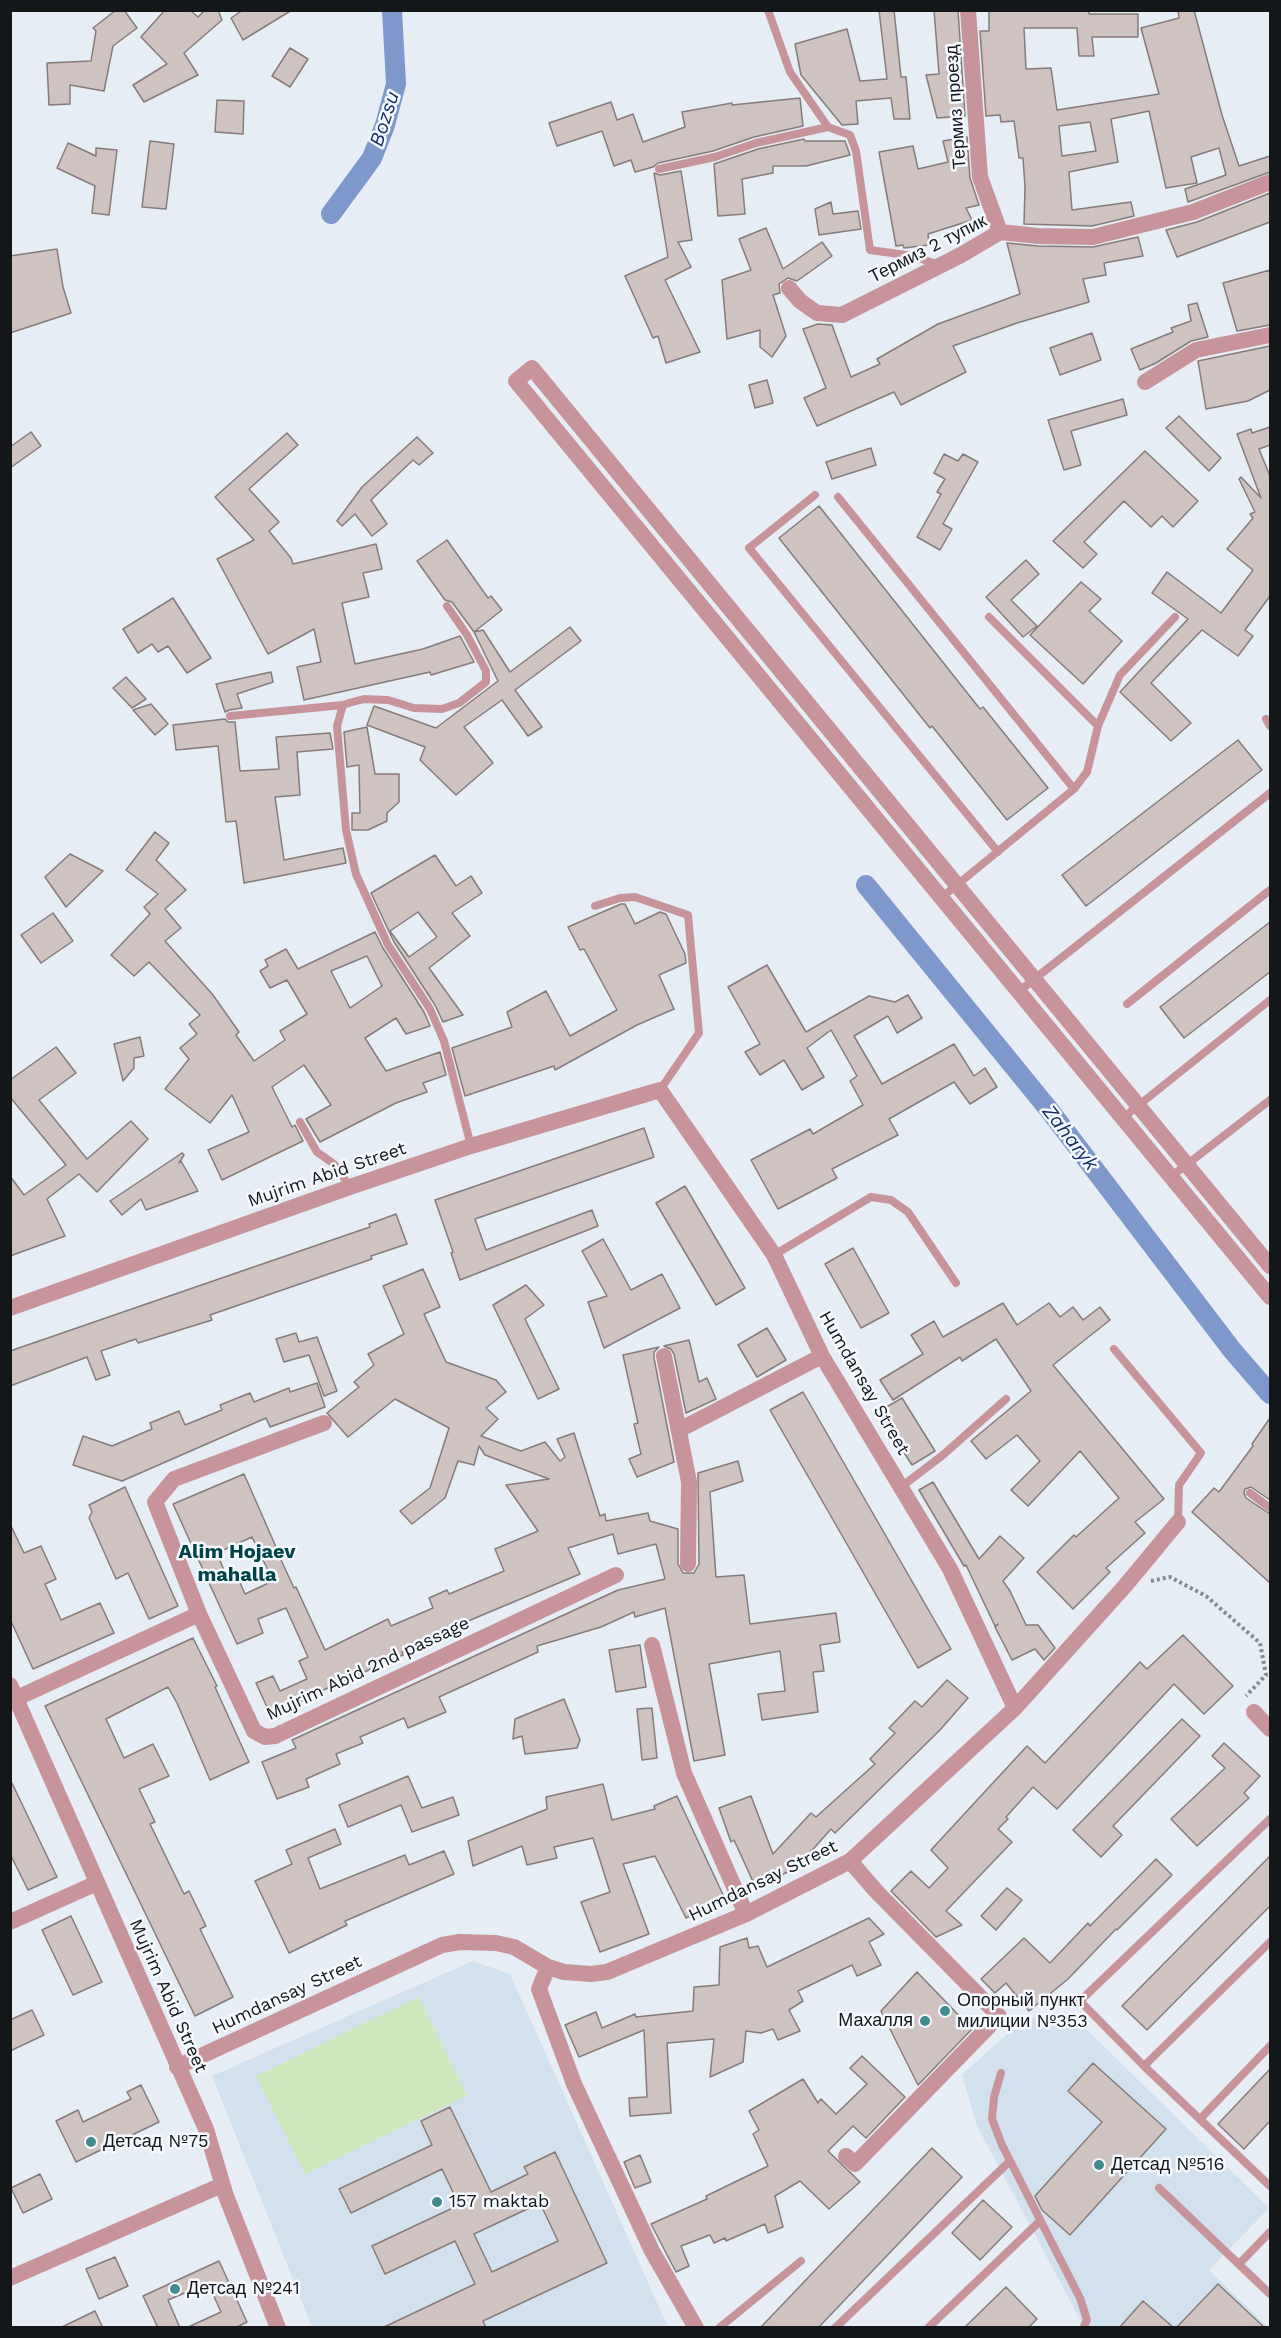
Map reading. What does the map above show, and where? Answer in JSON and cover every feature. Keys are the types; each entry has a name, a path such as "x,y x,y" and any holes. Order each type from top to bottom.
{"street":[{"name":"Термиз проезд","path":"968,10 981,177 1000,232"},
{"name":"Термиз 2 тупик","path":"789,288 800,301 817,313 842,315 1000,232 1038,236 1093,237 1192,212 1270,182"},
{"path":"1145,382 1196,350 1270,335"},
{"path":"1270,1266 532,368 516,381 940,899 1124,1117 1270,1297"},
{"name":"Mujrim Abid Street","path":"10,1308 471,1146 660,1090"},
{"name":"Humdansay Street","path":"660,1090 774,1255 822,1356 950,1569 1015,1708"},
{"path":"664,1356 689,1482 688,1564"},
{"path":"679,1430 822,1356"},
{"name":"Mujrim Abid 2nd passage","path":"324,1424 174,1479 155,1502 199,1614 254,1731 265,1737 275,1736 616,1575"},
{"name":"Humdansay Street","path":"177,2067 442,1946 460,1942 496,1943 514,1947 548,1967 564,1972 607,1972 746,1914 850,1861 1015,1708 1125,1586 1178,1522"},
{"path":"14,1692 199,1614"},
{"path":"652,1645 684,1773 746,1914"},
{"name":"Mujrim Abid Street","path":"14,1692 206,2130 222,2185 278,2328"},
{"path":"1254,1712 1270,1729"},
{"path":"846,2156 855,2164 999,2016 875,1890 850,1861"},
{"path":"10,1923 97,1883"},
{"path":"548,1967 538,1989 574,2085 652,2251 696,2328"},
{"path":"10,2278 222,2185"}],"lane":[{"path":"768,10 790,72 828,127"},
{"path":"659,168 715,157 756,143 828,127 850,135 856,151 870,250 913,256 940,265"},
{"path":"815,495 749,548 998,852"},
{"path":"838,497 1074,789"},
{"path":"230,716 343,705 364,699 388,700 414,708 442,709 459,703 486,682 486,671 447,606"},
{"path":"988,617 1098,726"},
{"path":"940,899 1074,789 1087,772 1098,726 1120,675 1175,617"},
{"path":"343,705 337,726 346,830 356,874 388,945 435,1019 444,1041 471,1146"},
{"path":"1018,993 1270,793"},
{"path":"1127,1004 1270,890"},
{"path":"595,906 620,898 635,897 688,915 699,1033 660,1090"},
{"path":"1124,1117 1270,1000"},
{"path":"1172,1176 1270,1100"},
{"path":"300,1122 316,1152 334,1164 350,1187"},
{"path":"774,1255 871,1197 891,1200 908,1212 956,1282"},
{"path":"1114,1349 1201,1453 1179,1485 1178,1522"},
{"path":"901,1487 943,1455 1006,1399"},
{"path":"1250,1493 1270,1508"},
{"path":"1270,1819 1077,2001 1270,2186"},
{"path":"1144,2066 1270,1942"},
{"path":"1200,2119 1270,2046"},
{"path":"1001,2073 994,2097 992,2119 1010,2161 1080,2298 1087,2320 1083,2328"},
{"path":"835,2328 1010,2161"},
{"path":"1159,2188 1270,2294"},
{"path":"928,2328 1040,2221"},
{"path":"1239,2264 1270,2232"},
{"path":"719,2328 801,2261"}],"path":[{"path":"1125,1586 1170,1577 1206,1596 1260,1643 1266,1676 1244,1698"}],"shaded area":[{"name":"157 maktab","path":"473,1961 510,1974 668,2327 312,2327 212,2076"},
{"path":"1069,2012 1269,2208 1209,2270 1268,2327 1084,2327 977,2126 962,2075 1022,2020"}],"green space":[{"path":"419,1997 467,2096 305,2174 256,2076"}],"building":[{"path":"116,10 124,10 137,28 113,46 104,91 70,85 70,104 49,105 47,63 91,61 96,31 93,28"},
{"path":"165,10 190,10 198,17 205,10 218,10 222,20 184,53 198,75 144,102 133,85 167,64 141,37"},
{"path":"243,10 292,10 243,40 231,18"},
{"path":"879,10 894,10 901,77 906,77 910,119 894,119 891,98 856,101 858,124 842,125 801,75 795,44 847,29 860,81 887,79"},
{"path":"934,10 958,10 965,116 937,118 926,75 939,74"},
{"path":"989,10 1089,10 1089,14 1138,14 1138,37 1092,37 1094,56 1079,56 1077,28 1024,28 1026,69 1051,68 1057,110 1159,94 1141,28 1179,18 1178,10 1194,10 1222,115 1239,166 1270,156 1270,172 1188,202 1185,189 1226,175 1219,148 1191,157 1197,183 1166,188 1149,111 1111,119 1118,162 1069,172 1072,210 1131,202 1134,216 1092,226 1024,224 1023,158 1019,158 1014,121 1001,122 1000,115 986,116 980,31 989,31","holes":["1090,122 1096,151 1062,156 1059,126"]},
{"path":"290,48 308,59 290,87 272,76"},
{"path":"800,98 803,126 754,137 713,151 658,163 653,167 635,172 631,160 614,166 602,131 557,146 549,123 611,102 617,120 633,114 643,142 685,127 682,112 732,103 732,105"},
{"path":"217,100 244,101 243,134 215,132"},
{"path":"967,137 970,178 979,205 966,208 972,220 928,234 929,245 904,248 903,245 896,246 879,152 913,146 918,169 948,162 943,141"},
{"path":"804,139 805,141 845,141 850,155 806,166 773,166 773,173 742,179 745,214 718,216 714,164 758,149"},
{"path":"150,141 174,144 166,209 142,207"},
{"path":"68,143 96,156 96,148 117,150 109,215 92,213 95,186 57,168"},
{"path":"681,171 692,240 678,242 691,267 665,280 700,352 666,363 658,336 653,338 625,276 668,257 654,173 660,175"},
{"path":"1270,193 1270,222 1177,257 1166,230 1197,222"},
{"path":"831,202 833,214 858,211 861,229 819,235 815,209"},
{"path":"766,228 783,269 822,242 832,256 797,281 788,278 779,284 780,293 773,295 786,336 772,357 760,347 760,330 727,339 722,280 751,270 739,239"},
{"path":"1138,237 1143,256 1104,263 1106,275 1083,279 1089,302 1017,323 953,346 966,372 901,405 894,392 817,426 804,398 826,388 803,329 818,324 832,325 851,377 880,364 877,359 938,324 1020,294 1007,243 1093,247"},
{"path":"57,249 63,287 71,313 10,333 10,256"},
{"path":"1270,270 1270,325 1237,331 1223,283"},
{"path":"1197,303 1208,337 1191,341 1156,363 1140,370 1131,349 1173,332 1171,328 1191,321 1188,305"},
{"path":"1092,333 1101,360 1060,375 1050,348"},
{"path":"1270,346 1270,390 1248,401 1206,409 1198,361"},
{"path":"767,380 773,403 755,408 749,385"},
{"path":"1123,399 1127,415 1071,431 1081,465 1064,470 1048,420"},
{"path":"1179,416 1221,458 1209,471 1166,428"},
{"path":"1270,427 1270,445 1259,449 1270,476 1270,596 1245,630 1253,636 1238,656 1202,630 1151,683 1191,723 1171,741 1120,692 1188,619 1152,593 1167,572 1221,613 1253,570 1227,549 1253,518 1250,514 1255,512 1239,479 1241,477 1261,498 1237,434 1251,429 1252,433"},
{"path":"31,432 41,446 10,468 10,447"},
{"path":"287,433 298,445 249,489 279,522 269,531 291,558 293,564 376,544 382,569 363,573 369,597 342,603 355,664 423,649 460,636 474,662 431,675 430,672 304,700 297,667 321,662 314,629 268,654 217,559 254,540 215,497"},
{"path":"417,437 433,453 419,465 413,460 371,500 387,524 372,536 355,514 342,526 337,521 362,487"},
{"path":"871,448 876,465 832,479 826,462"},
{"path":"1145,451 1198,501 1173,527 1162,516 1151,527 1124,501 1084,542 1097,554 1083,568 1053,541"},
{"path":"944,454 958,461 963,454 978,462 943,524 952,529 940,550 917,537 941,494 937,492 945,479 934,473"},
{"path":"819,506 980,709 983,707 1048,788 1007,820 932,726 930,728 779,538"},
{"path":"447,540 488,598 491,596 502,610 474,632 452,602 445,600 417,561"},
{"path":"1026,560 1039,574 1011,600 1037,626 1023,637 986,597"},
{"path":"1081,582 1101,599 1089,611 1122,641 1083,684 1030,635"},
{"path":"173,598 211,658 187,673 168,646 158,652 152,644 138,653 123,629"},
{"path":"570,627 581,641 515,690 542,727 528,736 502,700 464,727 493,763 456,795 420,760 425,747 367,725 374,706 436,728 498,681 474,632 483,630 510,672"},
{"path":"271,672 273,682 237,694 242,708 225,712 216,684"},
{"path":"126,677 146,699 132,708 113,688"},
{"path":"151,704 168,724 155,735 133,710"},
{"path":"225,719 228,722 235,722 240,771 279,769 276,737 330,733 333,749 297,752 300,795 275,797 284,860 343,848 346,863 244,883 236,821 226,822 218,746 176,750 173,725"},
{"path":"367,727 375,774 399,774 399,802 387,813 387,821 368,830 352,830 352,813 360,813 359,765 347,767 344,732"},
{"path":"1238,740 1262,770 1086,906 1062,875"},
{"path":"155,832 169,843 156,860 186,890 165,909 181,928 165,941 213,995 239,1032 236,1035 254,1061 285,1040 280,1031 307,1014 287,980 270,988 260,971 268,966 265,960 286,949 298,969 375,932 424,1012 430,1026 406,1034 396,1018 365,1038 386,1071 440,1052 446,1075 423,1083 427,1092 396,1103 320,1142 306,1119 331,1105 304,1065 272,1087 292,1127 295,1125 303,1141 222,1180 208,1150 249,1132 232,1095 210,1123 165,1089 189,1059 180,1048 197,1034 189,1024 200,1015 149,962 134,976 111,955 150,914 144,907 158,894 126,870","holes":["367,956 382,986 350,1008 331,971"]},
{"path":"70,854 103,871 66,907 45,877"},
{"path":"435,855 456,886 471,876 482,893 452,913 470,936 429,968 463,1015 443,1022 435,1005 394,942 371,893","holes":["418,912 437,937 409,957 390,931"]},
{"path":"625,904 635,924 660,912 666,914 685,954 686,963 659,975 674,1009 637,1025 555,1070 554,1066 465,1096 452,1048 512,1027 507,1012 546,991 570,1036 617,1010 584,949 580,950 568,927"},
{"path":"53,913 73,941 41,963 21,935"},
{"path":"1270,922 1270,972 1184,1038 1160,1007"},
{"path":"767,965 806,1032 869,996 895,1002 908,995 922,1018 897,1033 888,1016 854,1036 882,1084 954,1044 974,1076 985,1068 997,1087 970,1104 954,1082 889,1119 898,1135 832,1169 837,1178 778,1209 751,1160 810,1129 813,1134 863,1105 850,1081 857,1076 831,1030 807,1048 824,1077 802,1090 784,1060 760,1075 745,1052 760,1044 728,987"},
{"path":"140,1037 144,1056 134,1058 134,1068 123,1081 114,1044"},
{"path":"56,1047 76,1073 39,1100 87,1159 131,1121 148,1139 97,1192 79,1174 47,1199 65,1236 10,1256 10,1176 24,1195 66,1165 10,1097 10,1080"},
{"path":"644,1128 654,1157 475,1219 486,1250 592,1210 598,1226 460,1280 435,1200"},
{"path":"182,1153 184,1155 179,1163 181,1161 198,1191 146,1210 141,1199 122,1215 110,1201"},
{"path":"685,1186 745,1288 716,1305 656,1203"},
{"path":"396,1214 407,1244 371,1256 372,1259 210,1315 212,1320 138,1343 136,1339 101,1351 110,1375 96,1380 87,1357 10,1386 10,1351 370,1227 369,1224"},
{"path":"603,1239 631,1290 662,1274 680,1308 604,1348 588,1302 607,1296 582,1251"},
{"path":"853,1248 889,1313 861,1328 825,1264"},
{"path":"423,1269 440,1307 424,1314 446,1362 496,1380 506,1392 486,1408 498,1419 481,1436 521,1451 545,1442 560,1461 565,1457 557,1439 574,1433 600,1516 605,1514 606,1521 648,1513 650,1521 678,1529 678,1564 683,1573 694,1573 699,1564 698,1473 738,1461 743,1481 710,1492 716,1577 744,1575 750,1624 836,1613 840,1642 820,1645 824,1671 813,1672 818,1712 762,1720 758,1694 785,1691 780,1651 709,1664 725,1755 694,1761 665,1608 635,1617 634,1612 601,1627 537,1646 538,1652 439,1697 446,1712 408,1728 404,1718 360,1737 363,1743 336,1754 340,1764 306,1779 309,1787 277,1799 262,1762 296,1748 292,1740 618,1590 665,1579 656,1544 618,1554 613,1534 568,1548 580,1574 442,1632 443,1635 402,1652 403,1655 312,1695 271,1716 256,1683 273,1676 280,1691 307,1679 299,1661 308,1657 286,1608 258,1619 263,1633 237,1644 173,1504 244,1474 275,1547 325,1650 388,1619 391,1626 433,1608 429,1598 447,1590 449,1594 504,1571 495,1549 538,1531 506,1485 549,1479 485,1455 479,1446 474,1465 458,1461 445,1498 412,1524 400,1511 430,1488 449,1428 395,1399 348,1437 327,1413 359,1387 354,1382 374,1365 368,1354 404,1334 383,1286","holes":["252,1537 273,1581 245,1594 237,1576 228,1580 217,1553"]},
{"path":"526,1285 544,1305 525,1319 559,1389 538,1399 493,1305"},
{"path":"1003,1303 1017,1325 1049,1303 1060,1317 1073,1307 1083,1320 1100,1307 1110,1320 1053,1365 1164,1499 1135,1522 1145,1533 1106,1568 1110,1572 1073,1609 1037,1572 1074,1535 1076,1537 1119,1498 1080,1451 1028,1506 1011,1490 1040,1461 1017,1435 986,1459 971,1441 1031,1391 996,1339 962,1361 960,1357 893,1400 880,1380 923,1354 911,1335 934,1321 943,1337"},
{"path":"767,1328 786,1360 757,1377 738,1345"},
{"path":"296,1333 299,1342 317,1337 337,1391 324,1396 309,1355 284,1362 276,1339"},
{"path":"689,1340 699,1382 707,1378 716,1399 686,1413 674,1354 671,1349 664,1346"},
{"path":"659,1347 654,1352 654,1358 674,1462 637,1477 629,1459 641,1454 634,1424 638,1423 623,1355"},
{"path":"317,1383 325,1407 270,1427 266,1418 122,1481 73,1465 83,1436 112,1446 152,1429 150,1423 179,1411 185,1425 222,1410 220,1405 250,1393 254,1402 289,1388 290,1392"},
{"path":"803,1392 951,1649 918,1668 770,1410"},
{"path":"902,1398 935,1451 912,1465 878,1412"},
{"path":"1270,1418 1270,1500 1251,1487 1245,1489 1244,1493 1246,1498 1270,1514 1270,1583 1192,1512 1214,1488 1219,1492 1253,1446 1252,1444"},
{"path":"933,1482 979,1559 1000,1536 1024,1558 1003,1581 1026,1625 1038,1625 1055,1648 1044,1660 1035,1649 1012,1660 995,1627 998,1624 995,1626 966,1565 964,1566 919,1490"},
{"path":"125,1487 178,1606 149,1619 128,1573 116,1579 89,1518 92,1512 89,1505"},
{"path":"10,1524 24,1553 41,1546 56,1579 45,1584 61,1620 100,1603 114,1633 33,1669 10,1619"},
{"path":"1183,1635 1233,1686 1204,1714 1174,1684 1057,1809 1033,1787 998,1829 1012,1842 946,1911 962,1925 936,1937 891,1891 911,1871 929,1888 948,1868 931,1850 1027,1746 1045,1763 1140,1662 1147,1669"},
{"path":"193,1638 217,1686 215,1687 249,1762 210,1780 168,1687 106,1719 124,1758 153,1744 169,1776 139,1789 155,1822 150,1824 184,1894 189,1891 206,1926 200,1929 233,1997 195,2016 45,1706"},
{"path":"640,1645 646,1687 616,1692 609,1650"},
{"path":"947,1680 968,1698 940,1730 835,1833 831,1829 807,1856 809,1863 755,1886 734,1840 731,1842 719,1808 751,1796 773,1854 811,1813 816,1817 875,1764 870,1759 895,1733 889,1728 915,1701 922,1707"},
{"path":"564,1699 580,1740 577,1748 525,1754 522,1736 513,1739 515,1719"},
{"path":"652,1708 657,1758 642,1760 637,1709"},
{"path":"1182,1719 1200,1736 1113,1826 1122,1835 1101,1857 1073,1830"},
{"path":"1224,1743 1260,1776 1244,1793 1249,1798 1197,1846 1171,1819 1225,1768 1212,1756"},
{"path":"408,1776 422,1808 453,1797 459,1815 412,1832 401,1805 348,1827 339,1805"},
{"path":"10,1779 57,1877 28,1890 10,1854"},
{"path":"603,1784 612,1820 655,1809 654,1806 677,1796 725,1899 686,1918 655,1856 623,1864 649,1934 600,1952 581,1902 610,1892 593,1838 554,1847 557,1858 527,1865 522,1846 473,1866 468,1841 547,1809 546,1797"},
{"path":"335,1829 341,1844 308,1858 320,1889 405,1855 409,1865 444,1851 454,1874 345,1921 347,1925 289,1953 255,1881 292,1864 286,1850"},
{"path":"1270,1856 1270,1906 1147,2030 1122,2006"},
{"path":"1156,1859 1172,1875 1068,1979 1029,2011 1006,1983 995,1993 981,1979 1024,1938 1050,1963 1088,1923 1090,1926"},
{"path":"1007,1888 1022,1900 996,1930 981,1916"},
{"path":"71,1916 102,1982 73,1995 42,1930"},
{"path":"869,1918 884,1934 869,1942 881,1965 857,1976 852,1965 798,1991 803,2001 789,2010 800,2031 778,2040 773,2029 761,2033 746,2031 743,2062 710,2077 714,2039 667,2043 671,2113 630,2116 629,2098 647,2097 644,2030 579,2057 565,2025 596,2012 602,2028 635,2014 636,2017 693,2011 694,1987 719,1985 720,1947 747,1938 749,1948 758,1946 767,1967"},
{"name":"Махалля","path":"917,1972 972,2029 918,2085 881,2011"},
{"path":"32,2010 44,2035 10,2051 10,2020"},
{"path":"862,2056 905,2097 866,2138 853,2126 828,2151 860,2182 829,2209 800,2181 775,2196 783,2227 768,2233 765,2224 726,2241 725,2238 714,2243 710,2235 681,2246 689,2266 676,2272 651,2224 707,2199 706,2196 768,2166 753,2134 759,2130 749,2111 803,2079 818,2103 821,2099 836,2114 867,2084 850,2068"},
{"name":"Детсад №516","path":"1093,2063 1166,2129 1070,2235 1042,2210 1035,2196 1102,2122 1068,2091"},
{"path":"1270,2069 1270,2121 1244,2149 1218,2124"},
{"name":"Детсад №75","path":"141,2085 159,2122 76,2162 56,2121 78,2110 83,2122 131,2099 127,2092"},
{"path":"450,2107 491,2192 528,2174 524,2167 555,2152 607,2263 483,2321 486,2328 382,2328 475,2284 455,2241 385,2274 372,2246 459,2205 442,2169 351,2213 339,2189 432,2145 421,2121","holes":["540,2203 558,2241 492,2272 474,2234"]},
{"path":"932,2148 962,2177 818,2328 760,2328"},
{"path":"640,2155 651,2182 635,2188 624,2162"},
{"path":"40,2174 52,2199 23,2213 11,2188"},
{"path":"983,2200 1012,2227 980,2260 952,2233"},
{"path":"115,2257 128,2286 99,2299 86,2269"},
{"name":"Детсад №241","path":"219,2261 247,2322 235,2328 186,2328 221,2312 208,2283 168,2300 180,2328 158,2328 143,2296"},
{"path":"1218,2284 1265,2328 1176,2328"},
{"path":"1006,2287 1037,2319 1028,2328 964,2328"},
{"path":"1143,2301 1174,2328 1119,2328"},
{"path":"95,2311 103,2328 60,2328"}],"waterway":[{"name":"Bozsu","path":"331,214 372,158 385,125 396,84 392,10"},
{"name":"Zaharyk","path":"866,885 1050,1111 1232,1350 1270,1394"}],"place":[{"name":"Опорный пункт милиции №353","path":"945,2011"},
{"name":"Махалля","path":"925,2021"},
{"name":"Детсад №75","path":"91,2142"},
{"name":"Детсад №516","path":"1099,2165"},
{"name":"157 maktab","path":"437,2202"},
{"name":"Детсад №241","path":"175,2289"}],"district":[{"name":"Alim Hojaev mahalla","path":"237,1564"}]}
